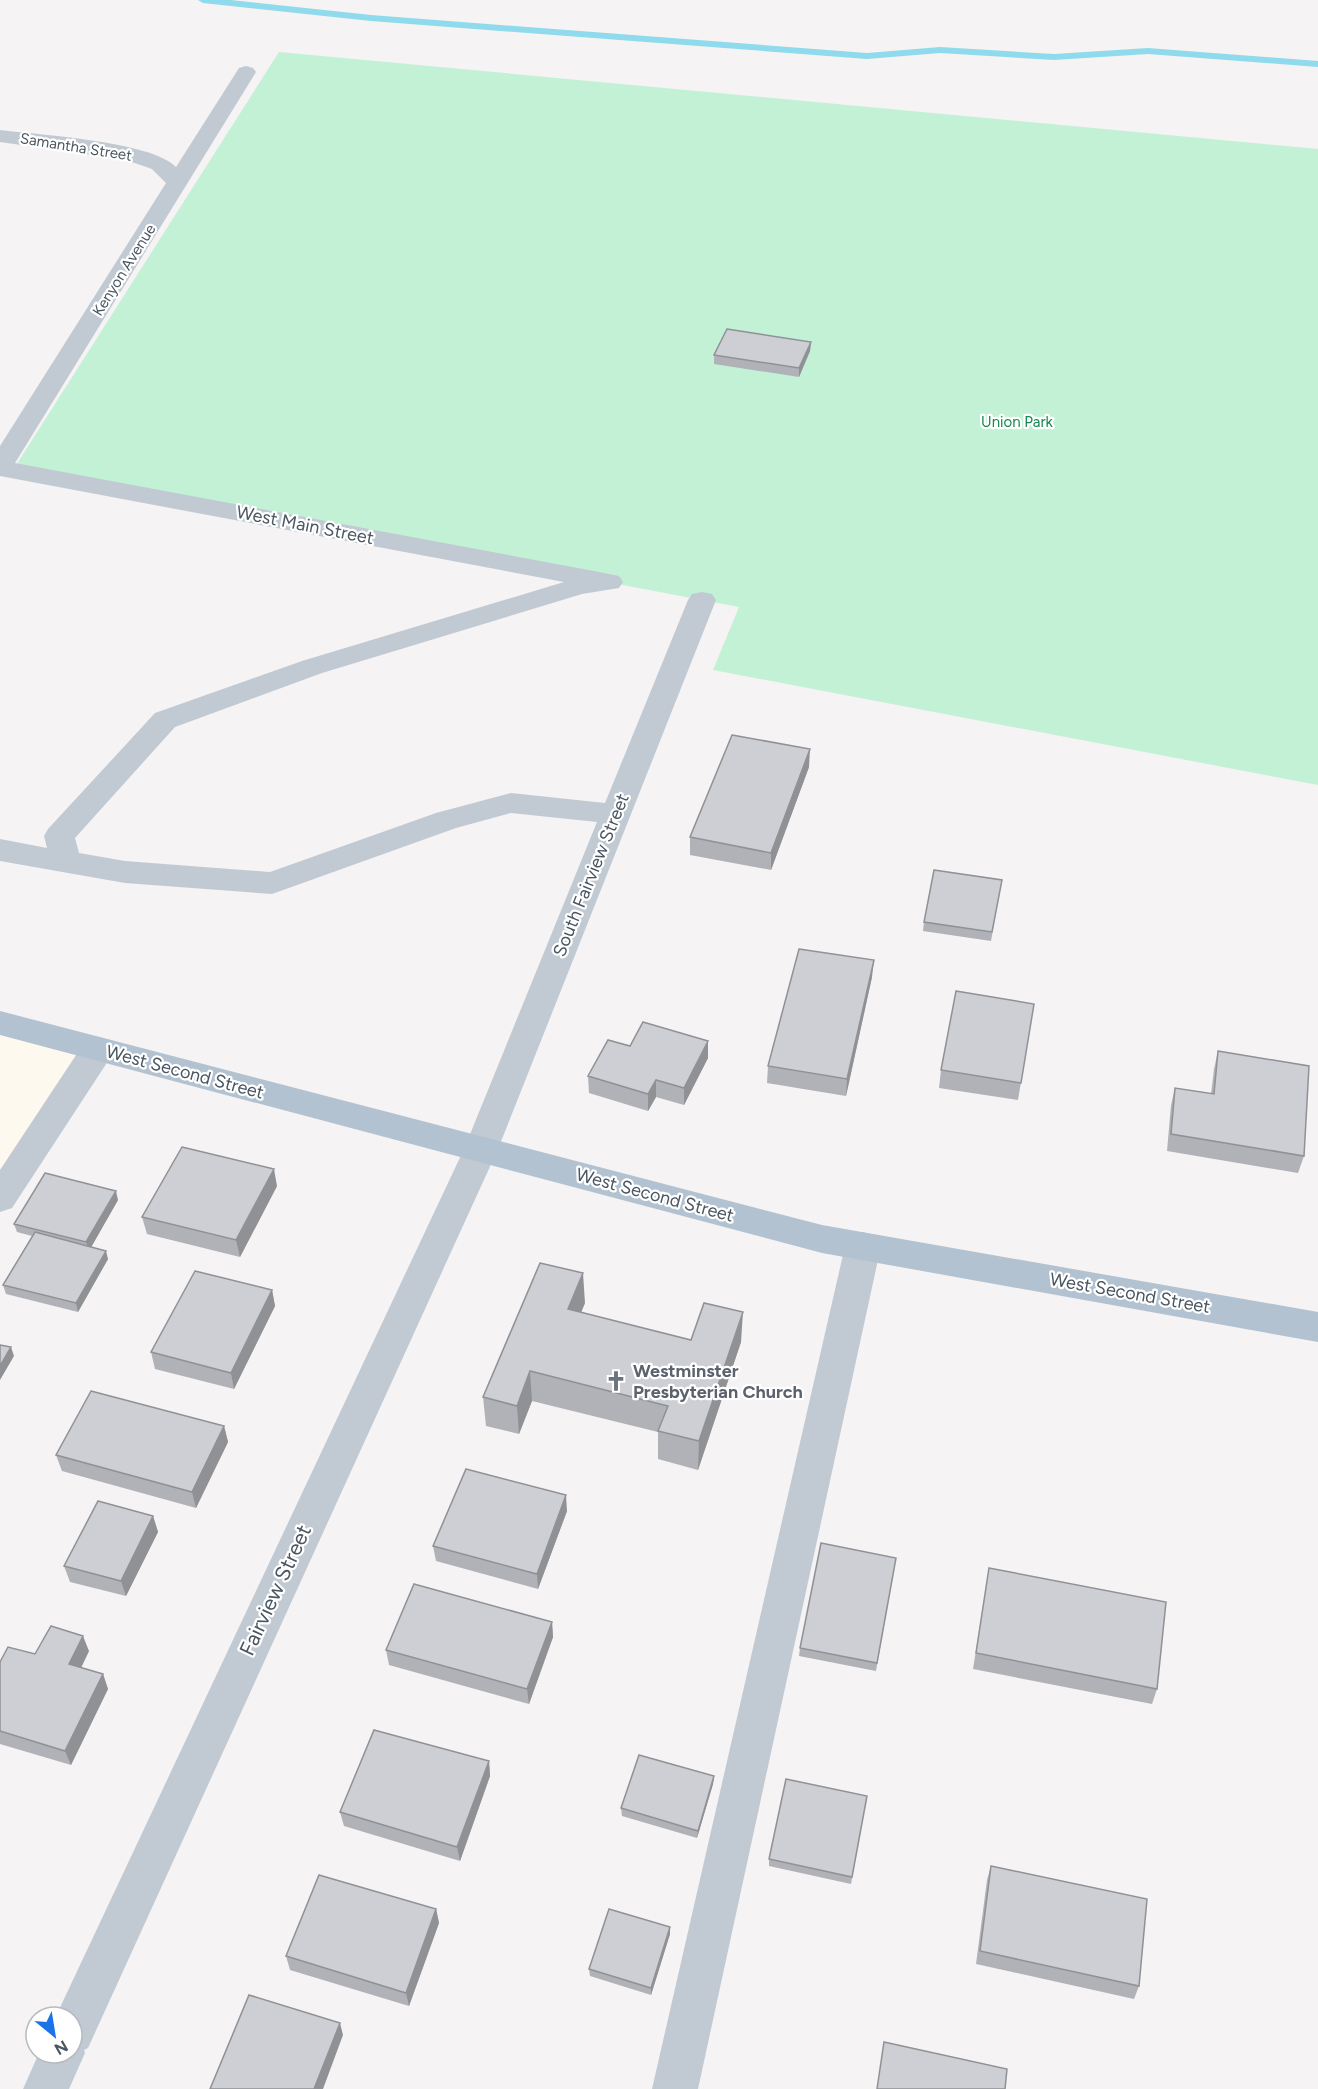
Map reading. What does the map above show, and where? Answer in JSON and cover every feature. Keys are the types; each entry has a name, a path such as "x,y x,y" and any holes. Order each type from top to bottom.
{"main road":[{"name":"West Second Street","path":"0,1023 811,1236 1318,1326"}],"street":[{"name":"Kenyon Avenue","path":"0,467 246,72"},
{"name":"Samantha Street","path":"0,136 129,154 160,164 178,183"},
{"name":"West Main Street","path":"0,467 609,582 579,586 312,667 165,720 59,836 66,861"},
{"name":"South Fairview Street","path":"481,1149 702,600"},
{"path":"0,850 125,872 272,883 447,820 511,803 615,814"},
{"path":"0,1198 98,1049"},
{"name":"Fairview Street","path":"84,2006 481,1149"},
{"path":"675,2089 863,1246"},
{"path":"46,2089 57,2065"}],"shaded area":[{"path":"0,1023 98,1049 0,1198"}],"green space":[{"name":"Union Park","path":"279,52 1318,149 1318,785 713,670 739,607 13,470"}],"building":[{"path":"727,329 811,342 799,368 714,355"},
{"path":"732,735 810,749 771,853 690,837"},
{"path":"934,870 1002,880 992,932 924,922"},
{"path":"799,949 874,960 847,1079 768,1066"},
{"path":"956,991 1034,1004 1021,1083 941,1070"},
{"path":"643,1022 708,1041 684,1088 656,1080 648,1094 588,1076 608,1040 630,1046"},
{"path":"1218,1051 1309,1066 1304,1156 1171,1134 1175,1088 1214,1094"},
{"path":"182,1147 274,1169 236,1240 142,1217"},
{"path":"45,1173 116,1191 86,1242 14,1224"},
{"path":"35,1232 106,1251 76,1303 3,1285"},
{"name":"Westminster Presbyterian Church","path":"540,1263 583,1273 568,1309 691,1340 704,1303 743,1312 699,1441 658,1431 668,1406 530,1371 517,1406 483,1397"},
{"path":"195,1271 272,1290 231,1373 151,1352"},
{"path":"0,1345 11,1347 0,1366"},
{"path":"91,1391 224,1426 192,1492 56,1455"},
{"path":"466,1469 566,1495 537,1574 433,1546"},
{"path":"98,1501 153,1516 121,1581 64,1566"},
{"path":"821,1543 896,1558 877,1663 800,1648"},
{"path":"989,1568 1166,1602 1157,1689 976,1653"},
{"path":"414,1584 552,1622 527,1689 386,1650"},
{"path":"51,1626 83,1636 69,1664 103,1674 65,1751 0,1731 0,1662 8,1647 35,1654"},
{"path":"374,1730 489,1761 457,1847 340,1812"},
{"path":"639,1755 714,1776 698,1831 621,1808"},
{"path":"786,1779 867,1796 852,1877 769,1859"},
{"path":"991,1866 1147,1899 1139,1986 980,1951"},
{"path":"319,1875 436,1909 406,1993 286,1956"},
{"path":"609,1909 670,1927 651,1988 589,1969"},
{"path":"249,1995 340,2023 314,2089 210,2089"},
{"path":"884,2042 1007,2069 1005,2089 877,2089"}],"waterway":[{"path":"203,0 371,18 867,56 940,50 1054,57 1148,51 1318,64"}],"place":[{"name":"Westminster Presbyterian Church","path":"616,1381"}]}
